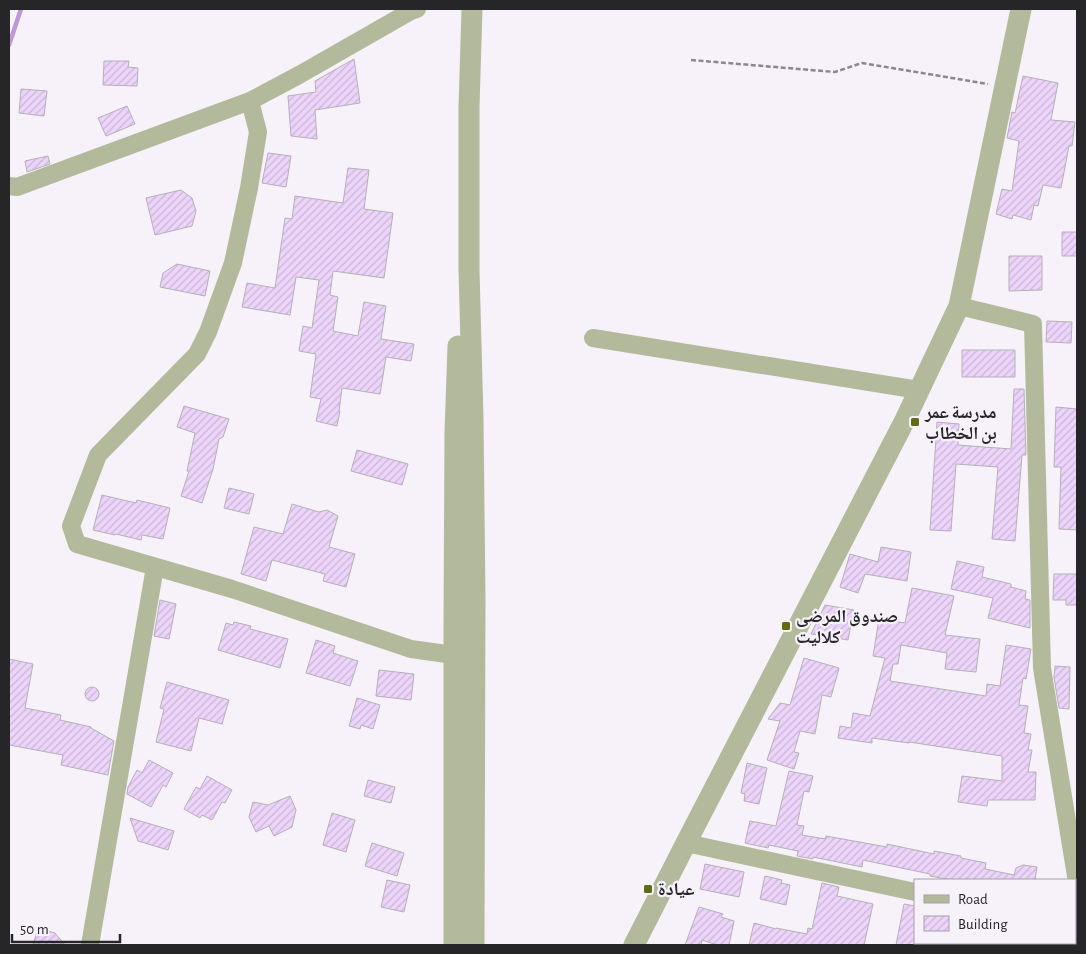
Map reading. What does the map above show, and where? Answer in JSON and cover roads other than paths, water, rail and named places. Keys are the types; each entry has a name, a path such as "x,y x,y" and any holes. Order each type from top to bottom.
{"street":[{"path":"9,186 17,187 250,101 417,9"},
{"path":"454,945 455,432 463,9"},
{"path":"472,9 469,107 469,270 475,597 474,945"},
{"path":"634,945 901,429 958,306 1021,9"},
{"path":"250,101 258,132 249,188 233,264 208,332 197,354 98,455 71,526 77,544 232,590 412,649 454,655"},
{"path":"958,306 1033,324 1042,668 1077,882"},
{"path":"593,338 919,390"},
{"path":"90,945 155,568"},
{"path":"686,843 914,892"}],"waterway":[{"path":"9,45 21,9"}],"place":[{"name":"مدرسة عمر بن الخطاب","path":"915,422"},
{"name":"صندوق المرضى كلاليت","path":"786,626"},
{"name":"عيادة","path":"648,889"}]}
